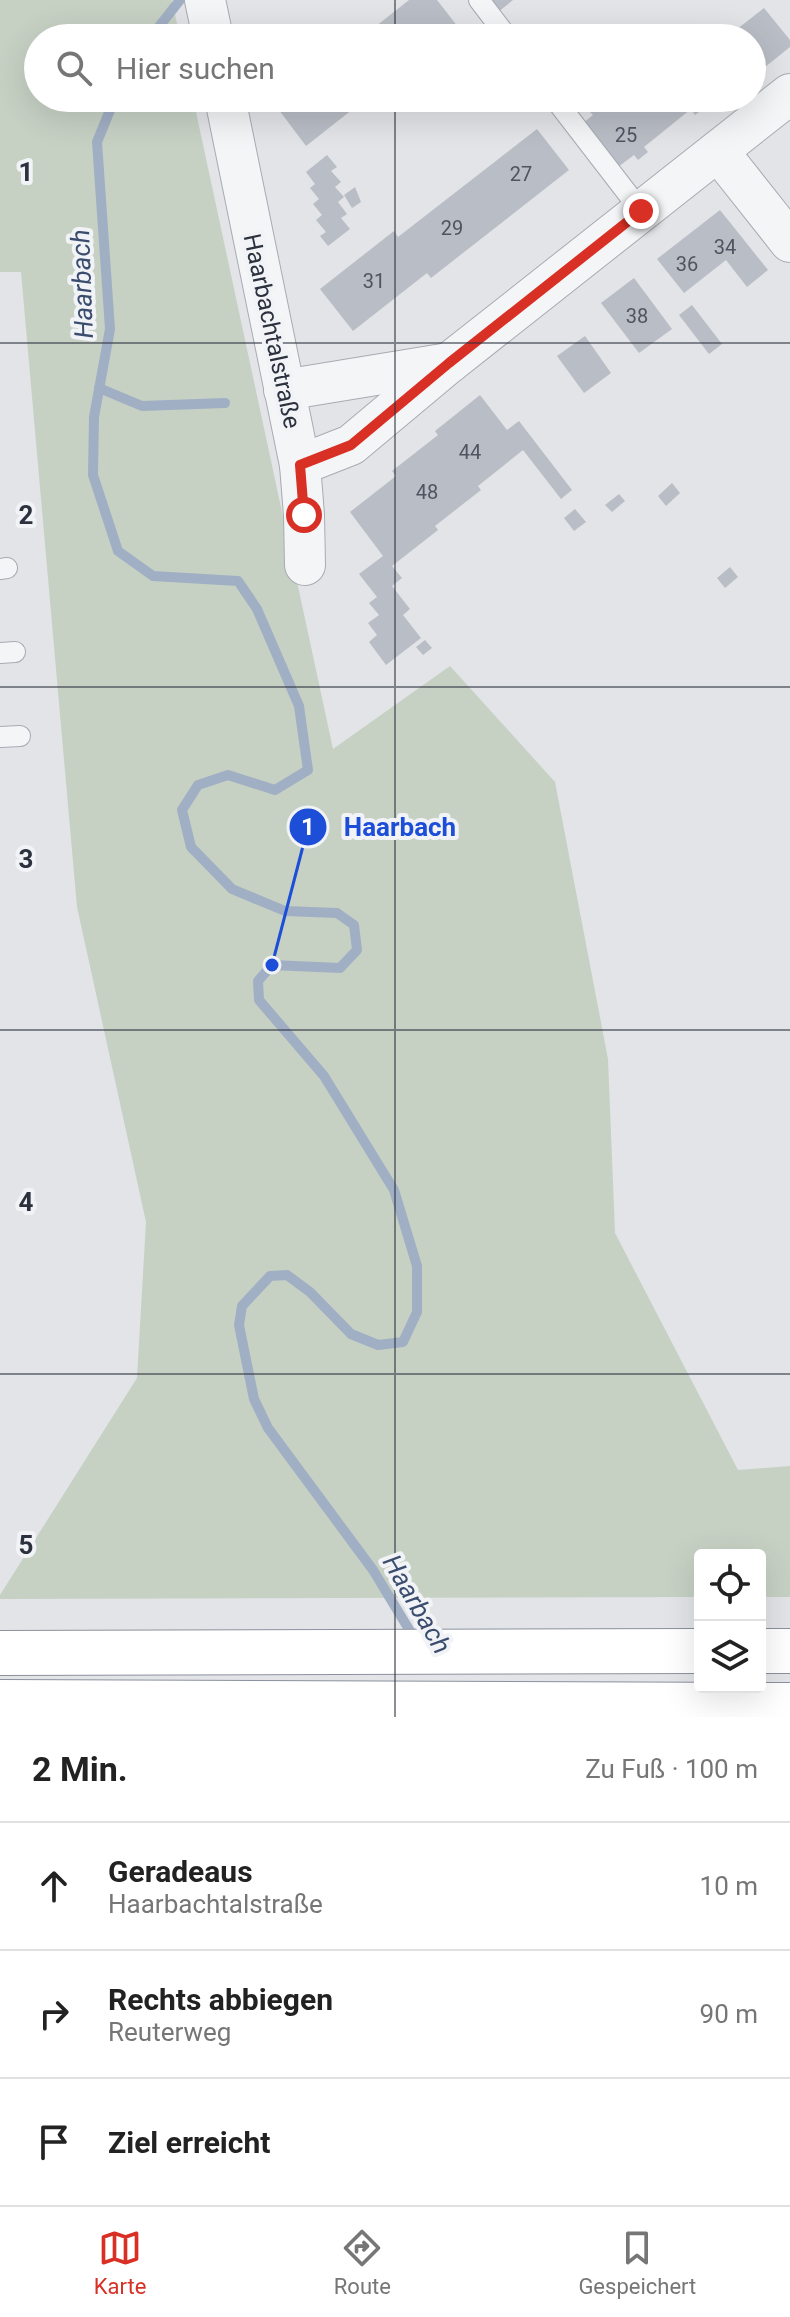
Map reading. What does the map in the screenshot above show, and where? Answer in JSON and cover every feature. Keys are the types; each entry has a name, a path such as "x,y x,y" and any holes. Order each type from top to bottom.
{"highway":[{"path":"0,1653 694,1651"},
{"path":"766,1651 790,1651"},
{"path":"0,1702 790,1705"}],"street":[{"path":"300,465 351,445 449,363 790,94"},
{"name":"Haarbachtalstraße","path":"228,112 300,465 305,565"},
{"path":"718,151 790,242"},
{"path":"284,390 449,363"}],"lane":[{"path":"479,0 497,24"},
{"path":"565,112 641,211"}],"green space":[{"path":"0,0 172,0 177,24 24,24 24,112 196,112 333,749 450,666 555,782 608,1059 615,1233 738,1470 790,1466 790,1597 766,1597 766,1549 694,1549 694,1597 0,1599 137,1378 146,1222 77,907 21,272 0,272"}],"building":[{"path":"409,0 437,0 456,24 379,24"},
{"path":"487,0 513,0 497,13"},
{"path":"764,8 790,40 790,47 766,66 766,24 744,24"},
{"path":"280,112 349,112 306,146"},
{"path":"590,112 687,112 644,147 648,152 638,160 634,155 618,167 583,123 593,115"},
{"path":"537,129 569,170 431,278 427,273 353,331 320,289 394,231 398,237"},
{"path":"327,155 337,167 331,171 341,182 335,187 344,197 338,202 347,214 341,218 350,229 328,246 320,236 326,232 316,220 322,215 313,204 319,199 310,188 315,184 306,172"},
{"path":"355,187 361,202 352,208 344,195"},
{"path":"720,210 768,270 747,287 726,260 684,293 657,259"},
{"path":"634,278 672,329 639,353 601,303"},
{"path":"692,305 722,344 709,354 679,315"},
{"path":"585,336 611,373 584,393 557,356"},
{"path":"480,395 507,430 519,421 572,490 561,499 523,450 478,486 481,490 435,526 438,530 392,566 402,578 392,586 410,609 403,615 421,638 386,665 369,642 377,635 368,623 379,615 369,603 377,597 359,574 383,556 350,512 396,476 392,471 438,435 435,431"},
{"path":"672,483 680,493 666,506 658,496"},
{"path":"619,494 625,501 612,512 605,505"},
{"path":"575,509 586,522 574,531 564,518"},
{"path":"730,567 738,577 725,588 717,578"},
{"path":"425,640 432,648 423,655 416,647"}],"waterway":[{"name":"Haarbach","path":"161,24 180,0"},
{"name":"Haarbach","path":"109,112 97,142 110,329 94,417 93,475 118,551 153,576 238,581 257,609 299,706 308,770 275,790 228,775 198,785 182,810 191,847 232,889 285,911 337,913 354,925 357,950 340,968 272,965 258,981 259,1000 324,1076 394,1190 417,1266 417,1312 403,1342 378,1345 351,1334 310,1292 287,1275 270,1276 242,1306 239,1325 254,1399 268,1428 373,1570 416,1641"},
{"path":"99,388 142,406 225,403"}],"place":[{"name":"Haarbach","path":"272,965"}],"route":[{"path":"304,515 300,465 351,445 641,211"}]}
